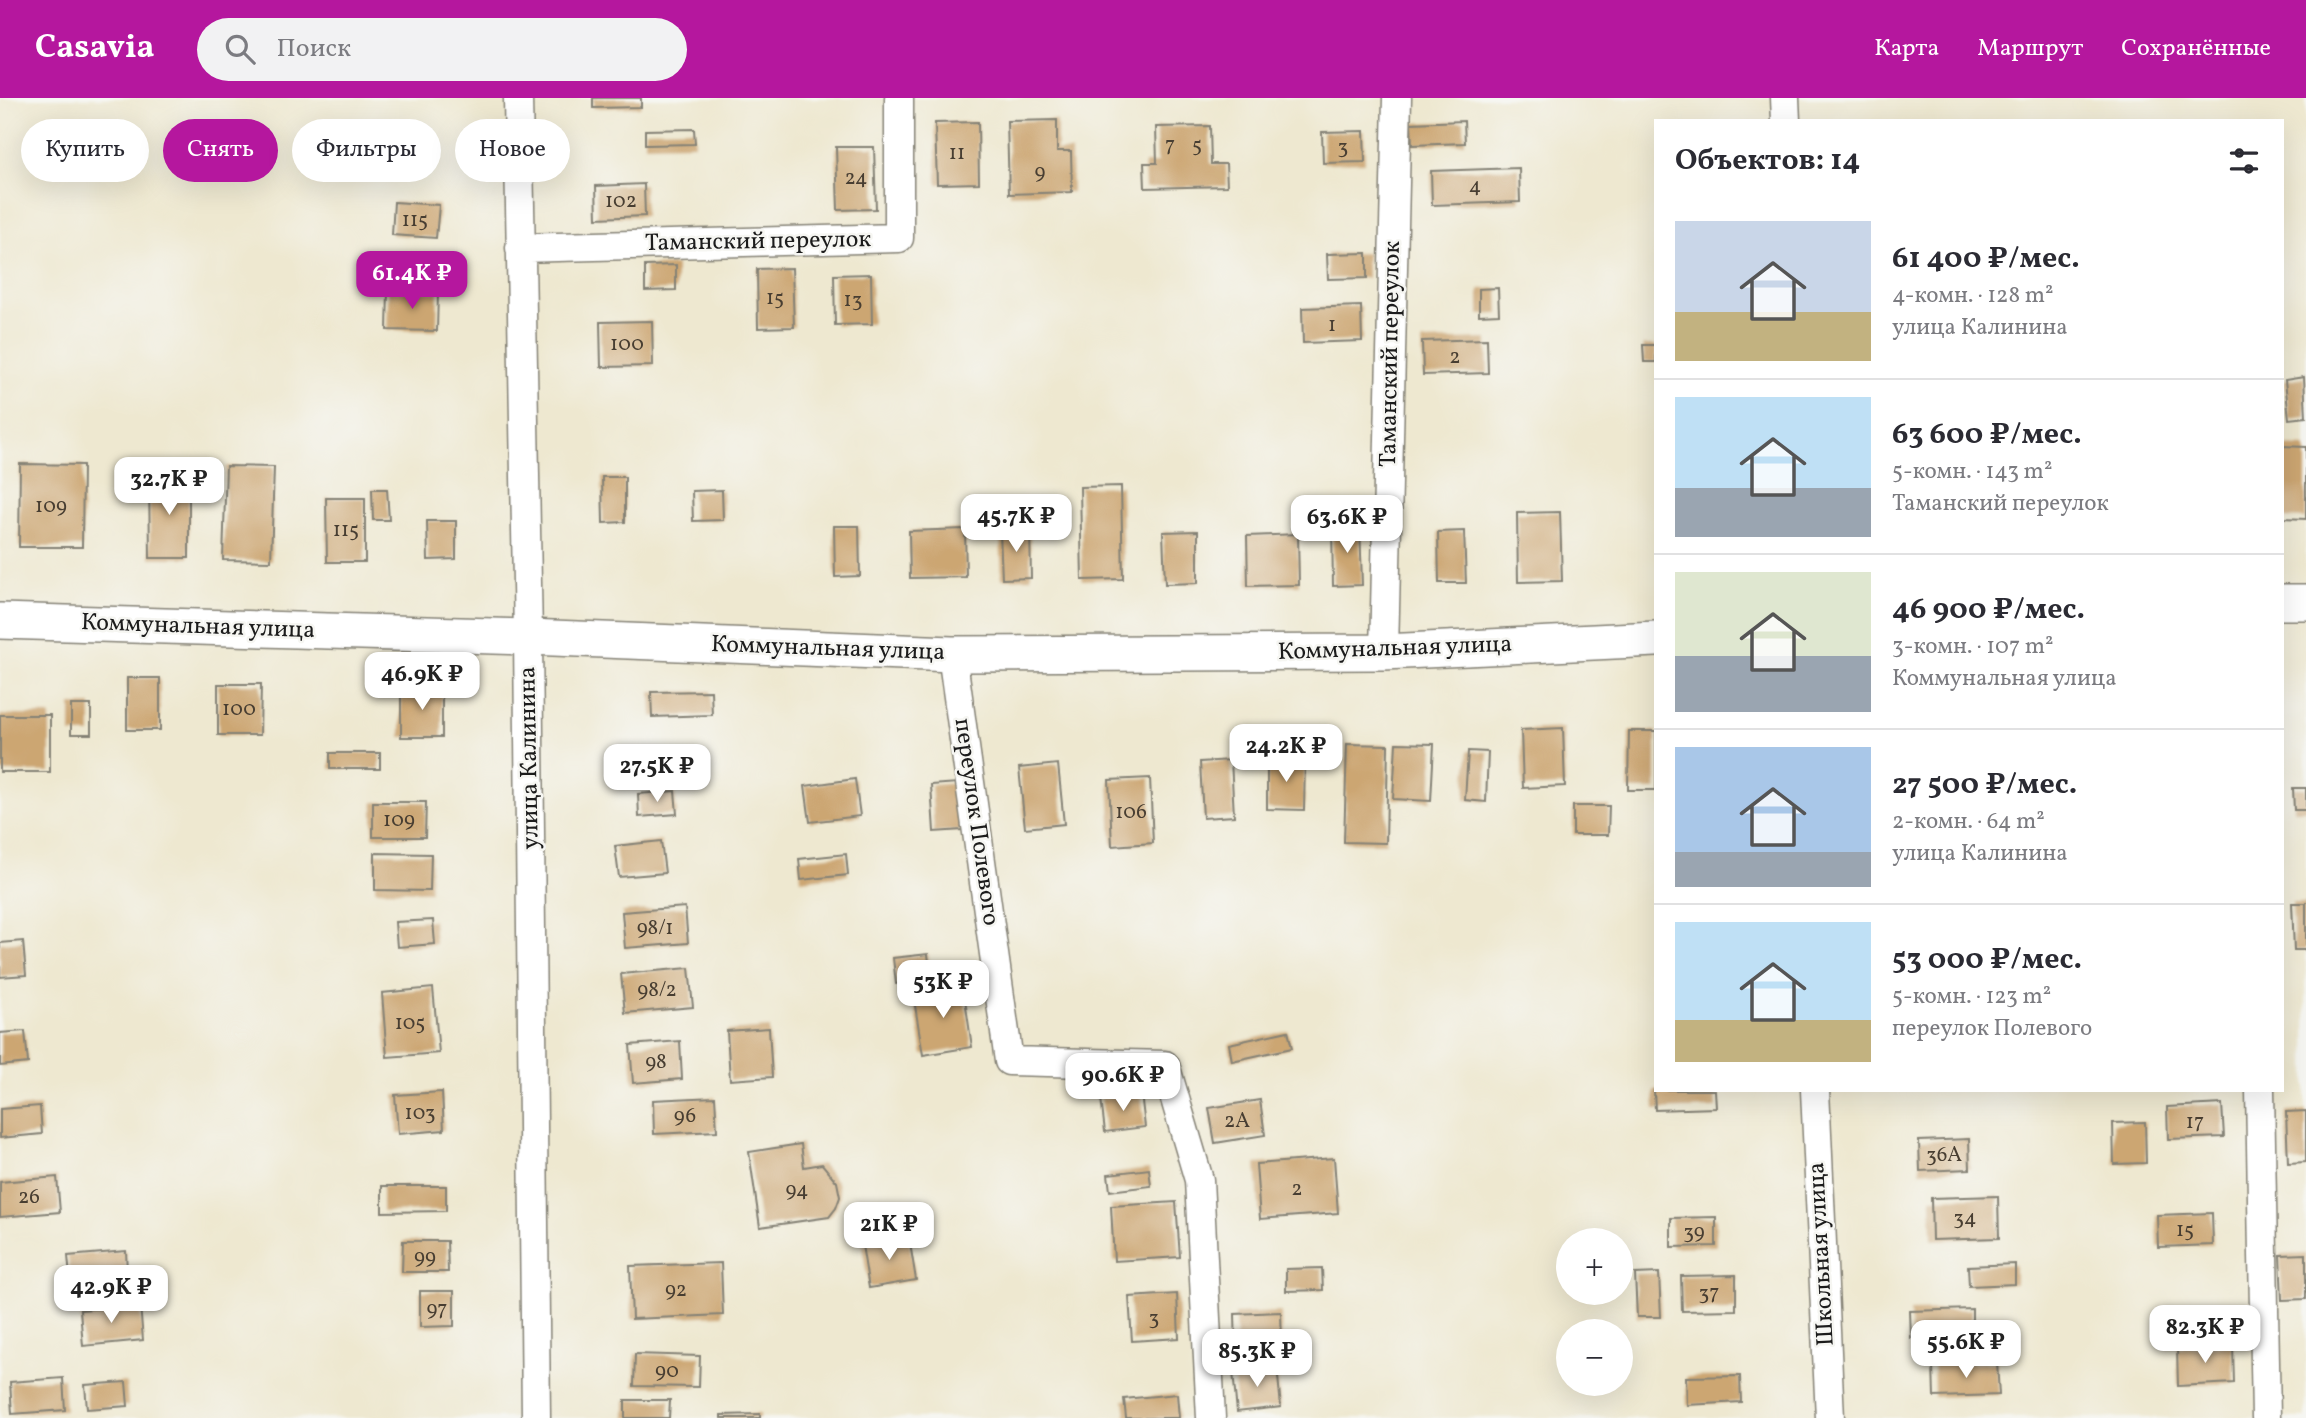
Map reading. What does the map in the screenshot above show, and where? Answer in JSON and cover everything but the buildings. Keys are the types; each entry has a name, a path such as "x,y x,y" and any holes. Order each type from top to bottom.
{"street":[{"name":"улица Калинина","path":"518,98 528,637 536,1418"},
{"name":"Таманский переулок","path":"520,248 899,238 899,98"},
{"name":"Таманский переулок","path":"1384,652 1397,98"},
{"path":"1785,98 1786,119"},
{"path":"2284,602 2306,602"},
{"name":"Коммунальная улица","path":"0,621 528,637 952,654 1384,652 1654,639"},
{"name":"переулок Полевого","path":"952,654 1009,1061 1165,1065 1199,1181 1210,1418"},
{"name":"Школьная улица","path":"1815,1092 1830,1418"},
{"path":"2260,1092 2266,1418"}]}
